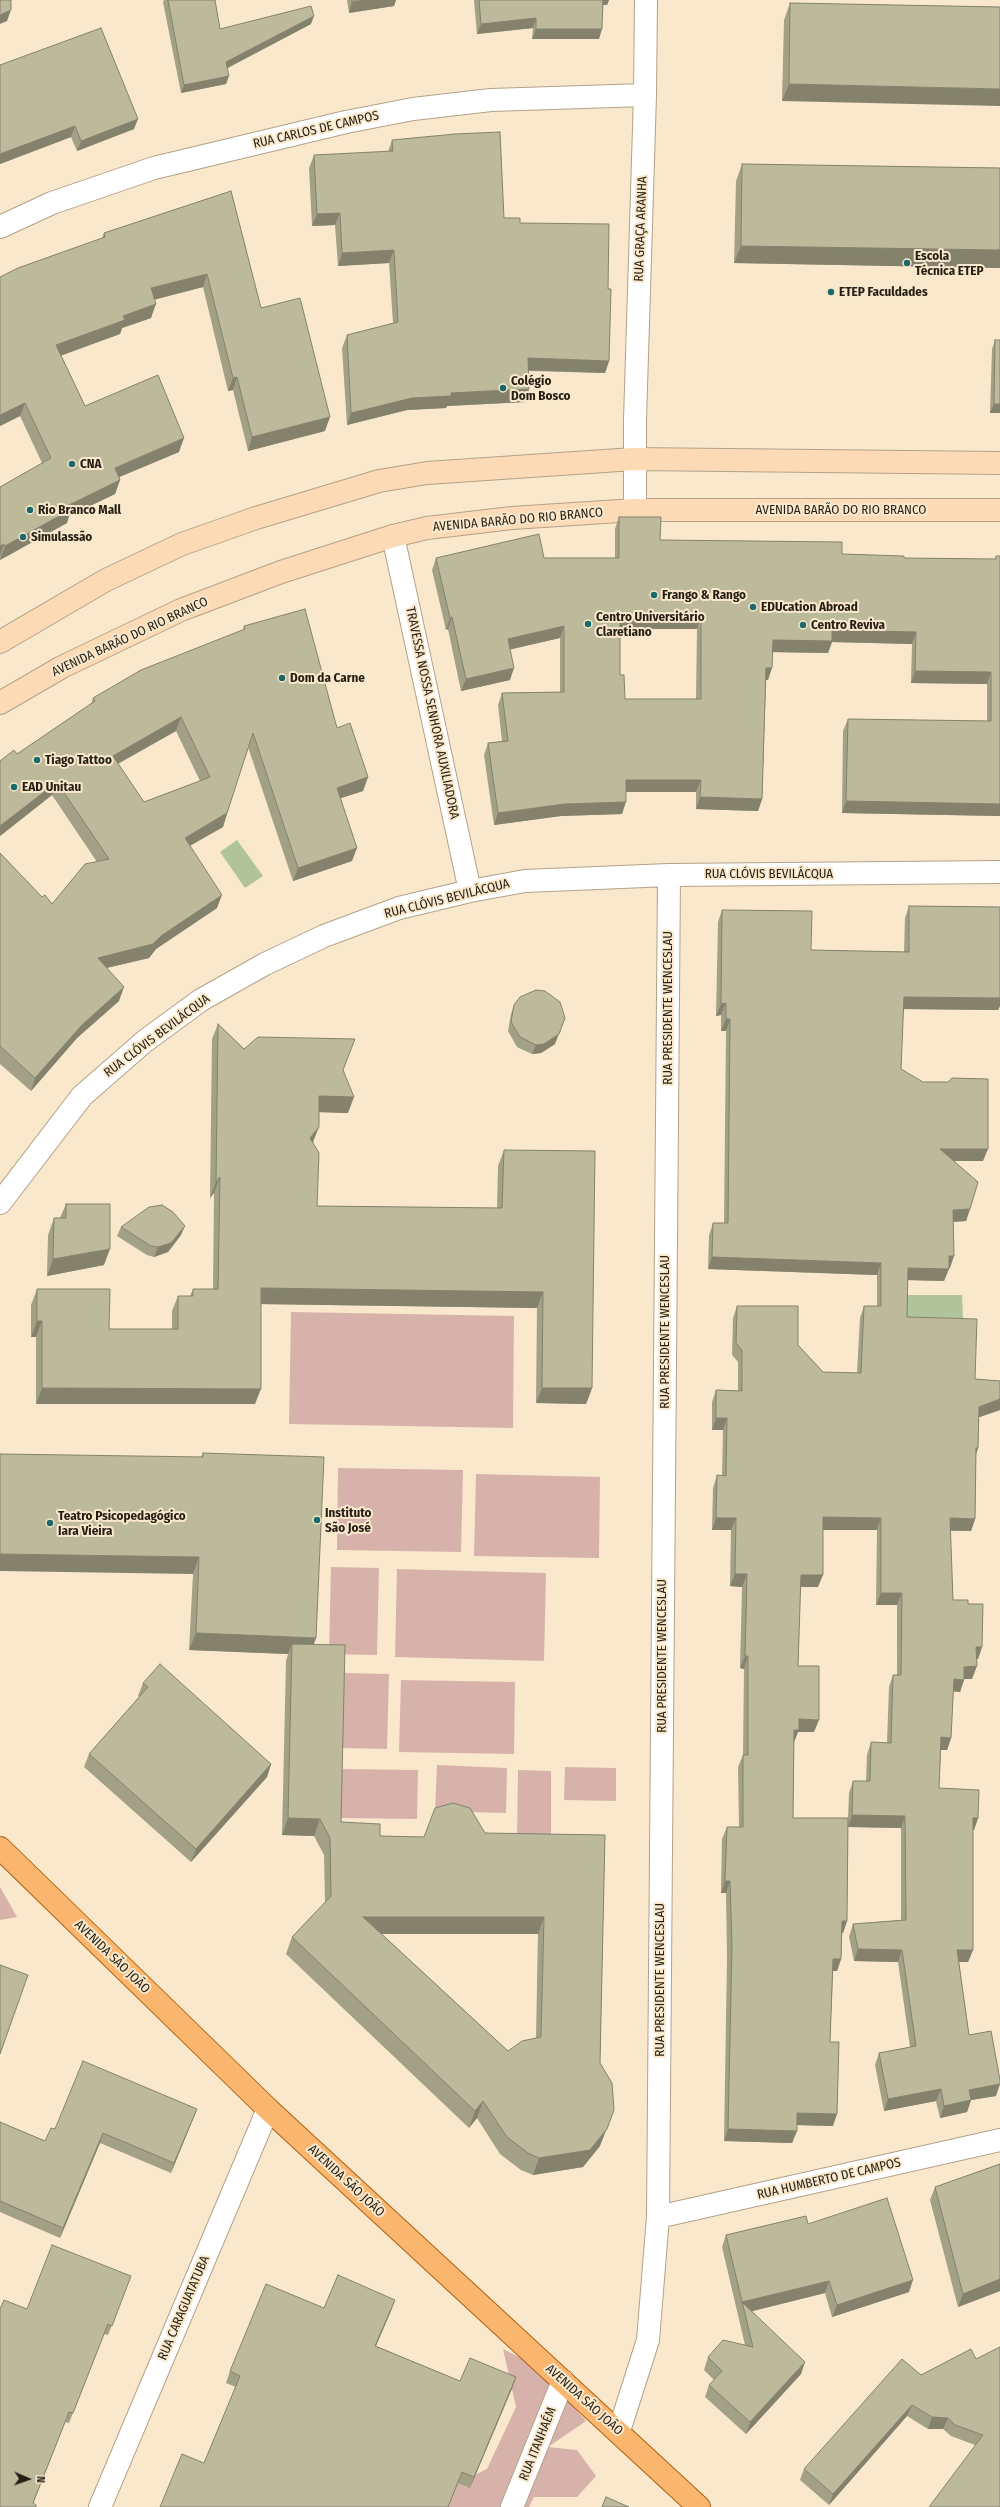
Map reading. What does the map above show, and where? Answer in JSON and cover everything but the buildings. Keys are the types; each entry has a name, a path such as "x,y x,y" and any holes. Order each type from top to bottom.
{"main road":[{"path":"0,642 106,580 182,544 256,518 379,481 427,473 634,458 1000,463"},
{"name":"AVENIDA BARÃO DO RIO BRANCO","path":"0,703 62,667 181,610 281,572 393,536 427,528 512,518 635,510 1000,510"},
{"name":"AVENIDA SÃO JOÃO","path":"0,1848 268,2109 619,2431 699,2507"}],"street":[{"name":"RUA GRAÇA ARANHA","path":"635,510 634,458 645,95 646,0"},
{"name":"RUA CARLOS DE CAMPOS","path":"0,227 52,203 154,168 346,122 413,109 491,100 645,95"},
{"name":"TRAVESSA NOSSA SENHORA AUXILIADORA","path":"393,536 470,891"},
{"name":"RUA CLÓVIS BEVILÁCQUA","path":"0,1203 82,1096 145,1041 201,1000 265,964 324,936 399,908 470,891 525,881 669,875 1000,872"},
{"name":"RUA PRESIDENTE WENCESLAU","path":"619,2431 648,2340 658,2217 669,875"},
{"name":"RUA CARAGUATATUBA","path":"100,2507 268,2109"},
{"name":"RUA HUMBERTO DE CAMPOS","path":"658,2217 1000,2140"},
{"name":"RUA ITANHAÉM","path":"512,2507 563,2381"}],"shaded area":[{"path":"237,840 263,876 245,888 220,852"},
{"path":"905,1295 962,1295 963,1318 906,1318"},
{"path":"291,1312 514,1316 513,1428 289,1424"},
{"path":"338,1468 463,1470 461,1552 337,1550"},
{"path":"476,1474 600,1477 599,1558 474,1556"},
{"path":"331,1567 379,1568 377,1655 329,1654"},
{"path":"397,1569 546,1573 544,1661 395,1657"},
{"path":"343,1673 389,1674 387,1749 341,1748"},
{"path":"401,1680 515,1682 514,1754 399,1752"},
{"path":"437,1765 507,1768 506,1813 435,1811"},
{"path":"565,1767 616,1768 616,1801 564,1800"},
{"path":"341,1769 418,1770 417,1819 340,1818"},
{"path":"518,1770 551,1771 551,1841 517,1841"},
{"path":"0,1887 17,1917 0,1920"},
{"path":"503,2349 537,2366 586,2421 548,2447 577,2450 596,2476 577,2497 534,2497 529,2507 439,2507 445,2489 487,2469 516,2407"}],"place":[{"name":"Escola Técnica ETEP","path":"907,263"},
{"name":"ETEP Faculdades","path":"831,292"},
{"name":"Colégio Dom Bosco","path":"503,388"},
{"name":"CNA","path":"72,464"},
{"name":"Rio Branco Mall","path":"30,510"},
{"name":"Simulassão","path":"23,537"},
{"name":"Frango & Rango","path":"654,595"},
{"name":"EDUcation Abroad","path":"753,607"},
{"name":"Centro Universitário Claretiano","path":"588,624"},
{"name":"Centro Reviva","path":"803,625"},
{"name":"Dom da Carne","path":"282,678"},
{"name":"Tiago Tattoo","path":"37,760"},
{"name":"EAD Unitau","path":"14,787"},
{"name":"Instituto São José","path":"317,1520"},
{"name":"Teatro Psicopedagógico Iara Vieira","path":"50,1523"}]}
